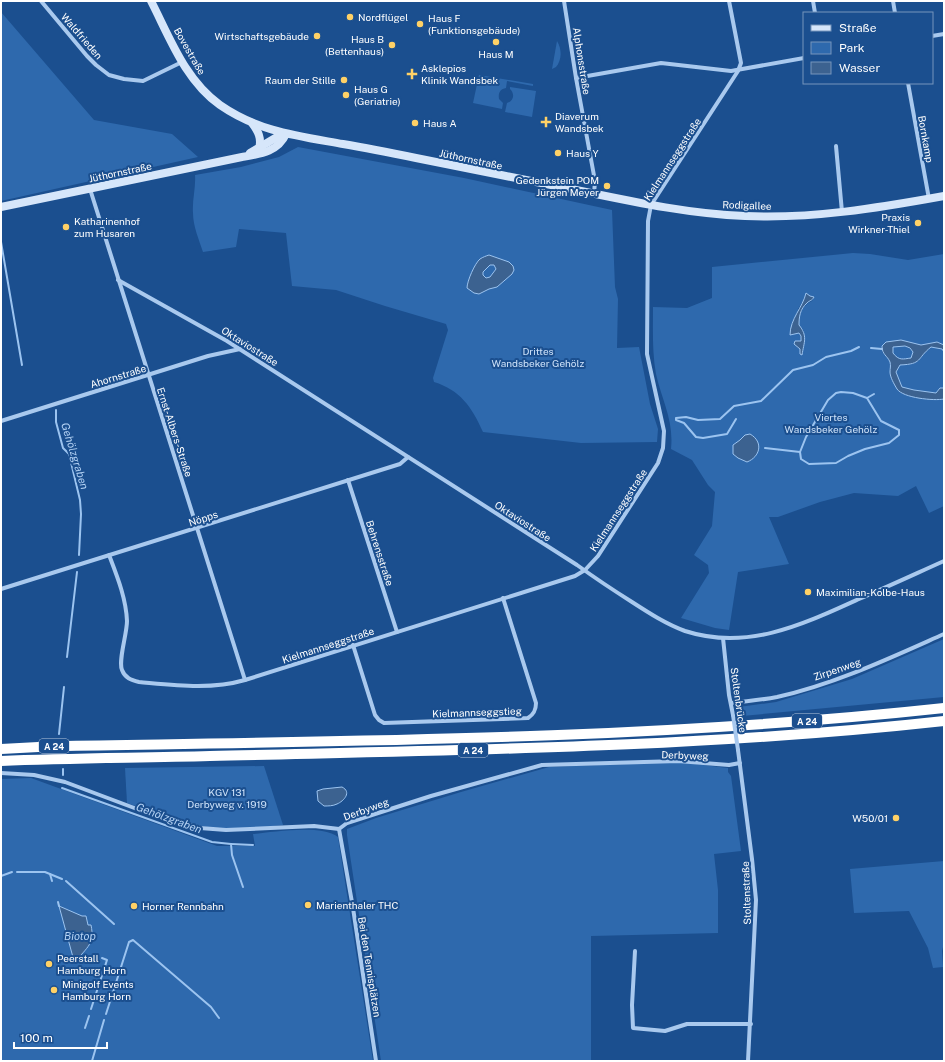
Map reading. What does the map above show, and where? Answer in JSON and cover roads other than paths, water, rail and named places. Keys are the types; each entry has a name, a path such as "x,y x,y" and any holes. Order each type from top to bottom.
{"highway":[{"name":"A 24","path":"1,749 64,746 398,740 656,732 791,722 944,708"},
{"name":"A 24","path":"1,761 533,748 700,742 791,736 944,721"}],"main road":[{"name":"Bovestraße","path":"151,1 182,62 196,82 212,99 234,114 252,123 286,134"},
{"path":"252,123 260,135 261,142 259,149"},
{"name":"Jüthornstraße","path":"242,157 259,149 277,137 286,134 417,158 651,205"},
{"name":"Jüthornstraße","path":"1,207 262,154 280,143 286,134"},
{"name":"Rodigallee","path":"651,205 706,213 746,216 801,216 842,213 944,196"}],"street":[{"name":"Waldfrieden","path":"41,1 92,61 109,75 143,82 182,62"},
{"name":"Alphonsstraße","path":"564,1 576,78 595,181 594,194"},
{"path":"730,1 741,63 738,71"},
{"path":"813,1 815,12"},
{"path":"893,1 895,12"},
{"path":"933,36 944,34"},
{"path":"576,78 661,62 731,72 803,58"},
{"name":"Kielmannseggstraße","path":"109,555 125,602 126,634 121,664 125,675 129,679 139,682 208,686 234,683 245,680 575,576 585,570 598,556 658,463 663,448 664,431 647,354 648,221 651,205 738,71"},
{"name":"Bornkamp","path":"908,84 929,199"},
{"path":"836,146 842,213"},
{"name":"Ernst-Albers-Straße","path":"90,188 245,680"},
{"name":"Oktaviostraße","path":"118,280 240,349 650,613 674,626 698,634 723,638 749,638 776,633 826,614 944,561"},
{"name":"Ahornstraße","path":"1,421 208,356 240,349"},
{"name":"Nöpps","path":"1,589 400,464 408,457"},
{"name":"Behrensstraße","path":"348,480 397,632"},
{"name":"Kielmannseggstieg","path":"353,645 375,715 384,723 528,718 534,713 536,703 503,598"},
{"name":"Zirpenweg","path":"731,703 777,697 837,679 944,634"},
{"name":"Stoltenbrücke","path":"723,638 729,695 740,763"},
{"name":"Derbyweg","path":"1,773 34,775 60,780 145,812 200,828 226,830 314,826 339,829 347,823 431,796 542,765 678,761 729,765 740,763"},
{"name":"Stoltenstraße","path":"740,763 756,900 748,1061"},
{"name":"Bei den Tennisplätzen","path":"339,829 354,911 376,1061"},
{"path":"635,951 632,1005 633,1028 665,1031 687,1024 751,1024"}],"water":[{"path":"489,255 509,262 513,266 514,270 512,274 497,287 479,294 474,293 467,288 470,277 478,261","holes":["490,265 494,265 496,269 490,277 486,278 483,275 483,272"]},
{"path":"806,293 814,297 801,310 799,325 804,332 802,355 800,354 800,349 794,344 795,341 801,341 801,336 799,333 790,335 794,318"},
{"path":"901,340 921,345 937,342 944,345 944,352 942,349 931,347 916,362 900,365 896,372 902,387 936,393 940,388 944,388 944,399 933,400 912,397 900,392 893,383 890,372 890,362 882,349 882,346 886,342","holes":["905,346 910,348 913,352 911,358 899,358 893,353 893,347"]},
{"path":"750,434 757,441 759,449 755,457 747,462 733,454 733,445 745,435"},
{"path":"342,787 345,789 347,794 340,803 324,806 318,801 317,791"},
{"name":"Biotop","path":"59,906 82,916 86,916 88,925 91,925 91,941 76,961 74,961"}],"waterway":[{"name":"Gehölzgraben","path":"1,242 22,365"},
{"path":"736,419 727,434 703,438 696,437 684,423 676,420 676,418 686,417 698,420 720,419 734,406 761,401 793,370 813,365 826,357 851,351 859,347"},
{"path":"871,348 882,349"},
{"path":"841,392 853,393 867,398 881,421 899,430 899,435 889,443 865,449 836,463 809,464 801,459 800,452 806,437 828,400 836,393 841,392"},
{"path":"867,398 874,394"},
{"name":"Gehölzgraben","path":"56,410 56,422 63,448 69,454 80,500 81,514 79,555"},
{"path":"765,448 800,452"},
{"name":"Gehölzgraben","path":"67,657 77,572"},
{"name":"Gehölzgraben","path":"59,734 64,687"},
{"name":"Gehölzgraben","path":"63,769 63,775"},
{"name":"Gehölzgraben","path":"62,788 212,842 231,844 232,855 243,887"},
{"path":"231,844 253,845"},
{"path":"1,876 12,872"},
{"path":"17,872 45,872 62,879"},
{"path":"50,874 52,881"},
{"path":"66,881 114,924"},
{"path":"58,902 59,906"},
{"path":"106,1014 129,942 133,940 211,1007 219,1018"},
{"path":"91,1009 107,960 102,958"},
{"path":"85,1028 89,1016"},
{"path":"92,1061 104,1020"}],"place":[{"name":"Nordflügel","path":"350,17"},
{"name":"Haus F (Funktionsgebäude)","path":"420,24"},
{"name":"Wirtschaftsgebäude","path":"317,36"},
{"name":"Haus M","path":"496,42"},
{"name":"Haus B (Bettenhaus)","path":"392,45"},
{"name":"Asklepios Klinik Wandsbek","path":"412,74"},
{"name":"Raum der Stille","path":"344,80"},
{"name":"Haus G (Geriatrie)","path":"346,95"},
{"name":"Diaverum Wandsbek","path":"546,122"},
{"name":"Haus A","path":"415,123"},
{"name":"Haus Y","path":"558,153"},
{"name":"Gedenkstein POM Jürgen Meyer","path":"607,186"},
{"name":"Praxis Wirkner-Thiel","path":"918,223"},
{"name":"Katharinenhof zum Husaren","path":"66,227"},
{"name":"Maximilian-Kolbe-Haus","path":"808,592"},
{"name":"W50/01","path":"896,818"},
{"name":"Marienthaler THC","path":"308,905"},
{"name":"Horner Rennbahn","path":"134,906"},
{"name":"Peerstall Hamburg Horn","path":"49,964"},
{"name":"Minigolf Events Hamburg Horn","path":"54,990"}],"park label":[{"name":"Drittes Wandsbeker Gehölz","path":"538,356"},
{"name":"Viertes Wandsbeker Gehölz","path":"831,422"},
{"name":"KGV 131 Derbyweg v. 1919","path":"227,798"}]}
